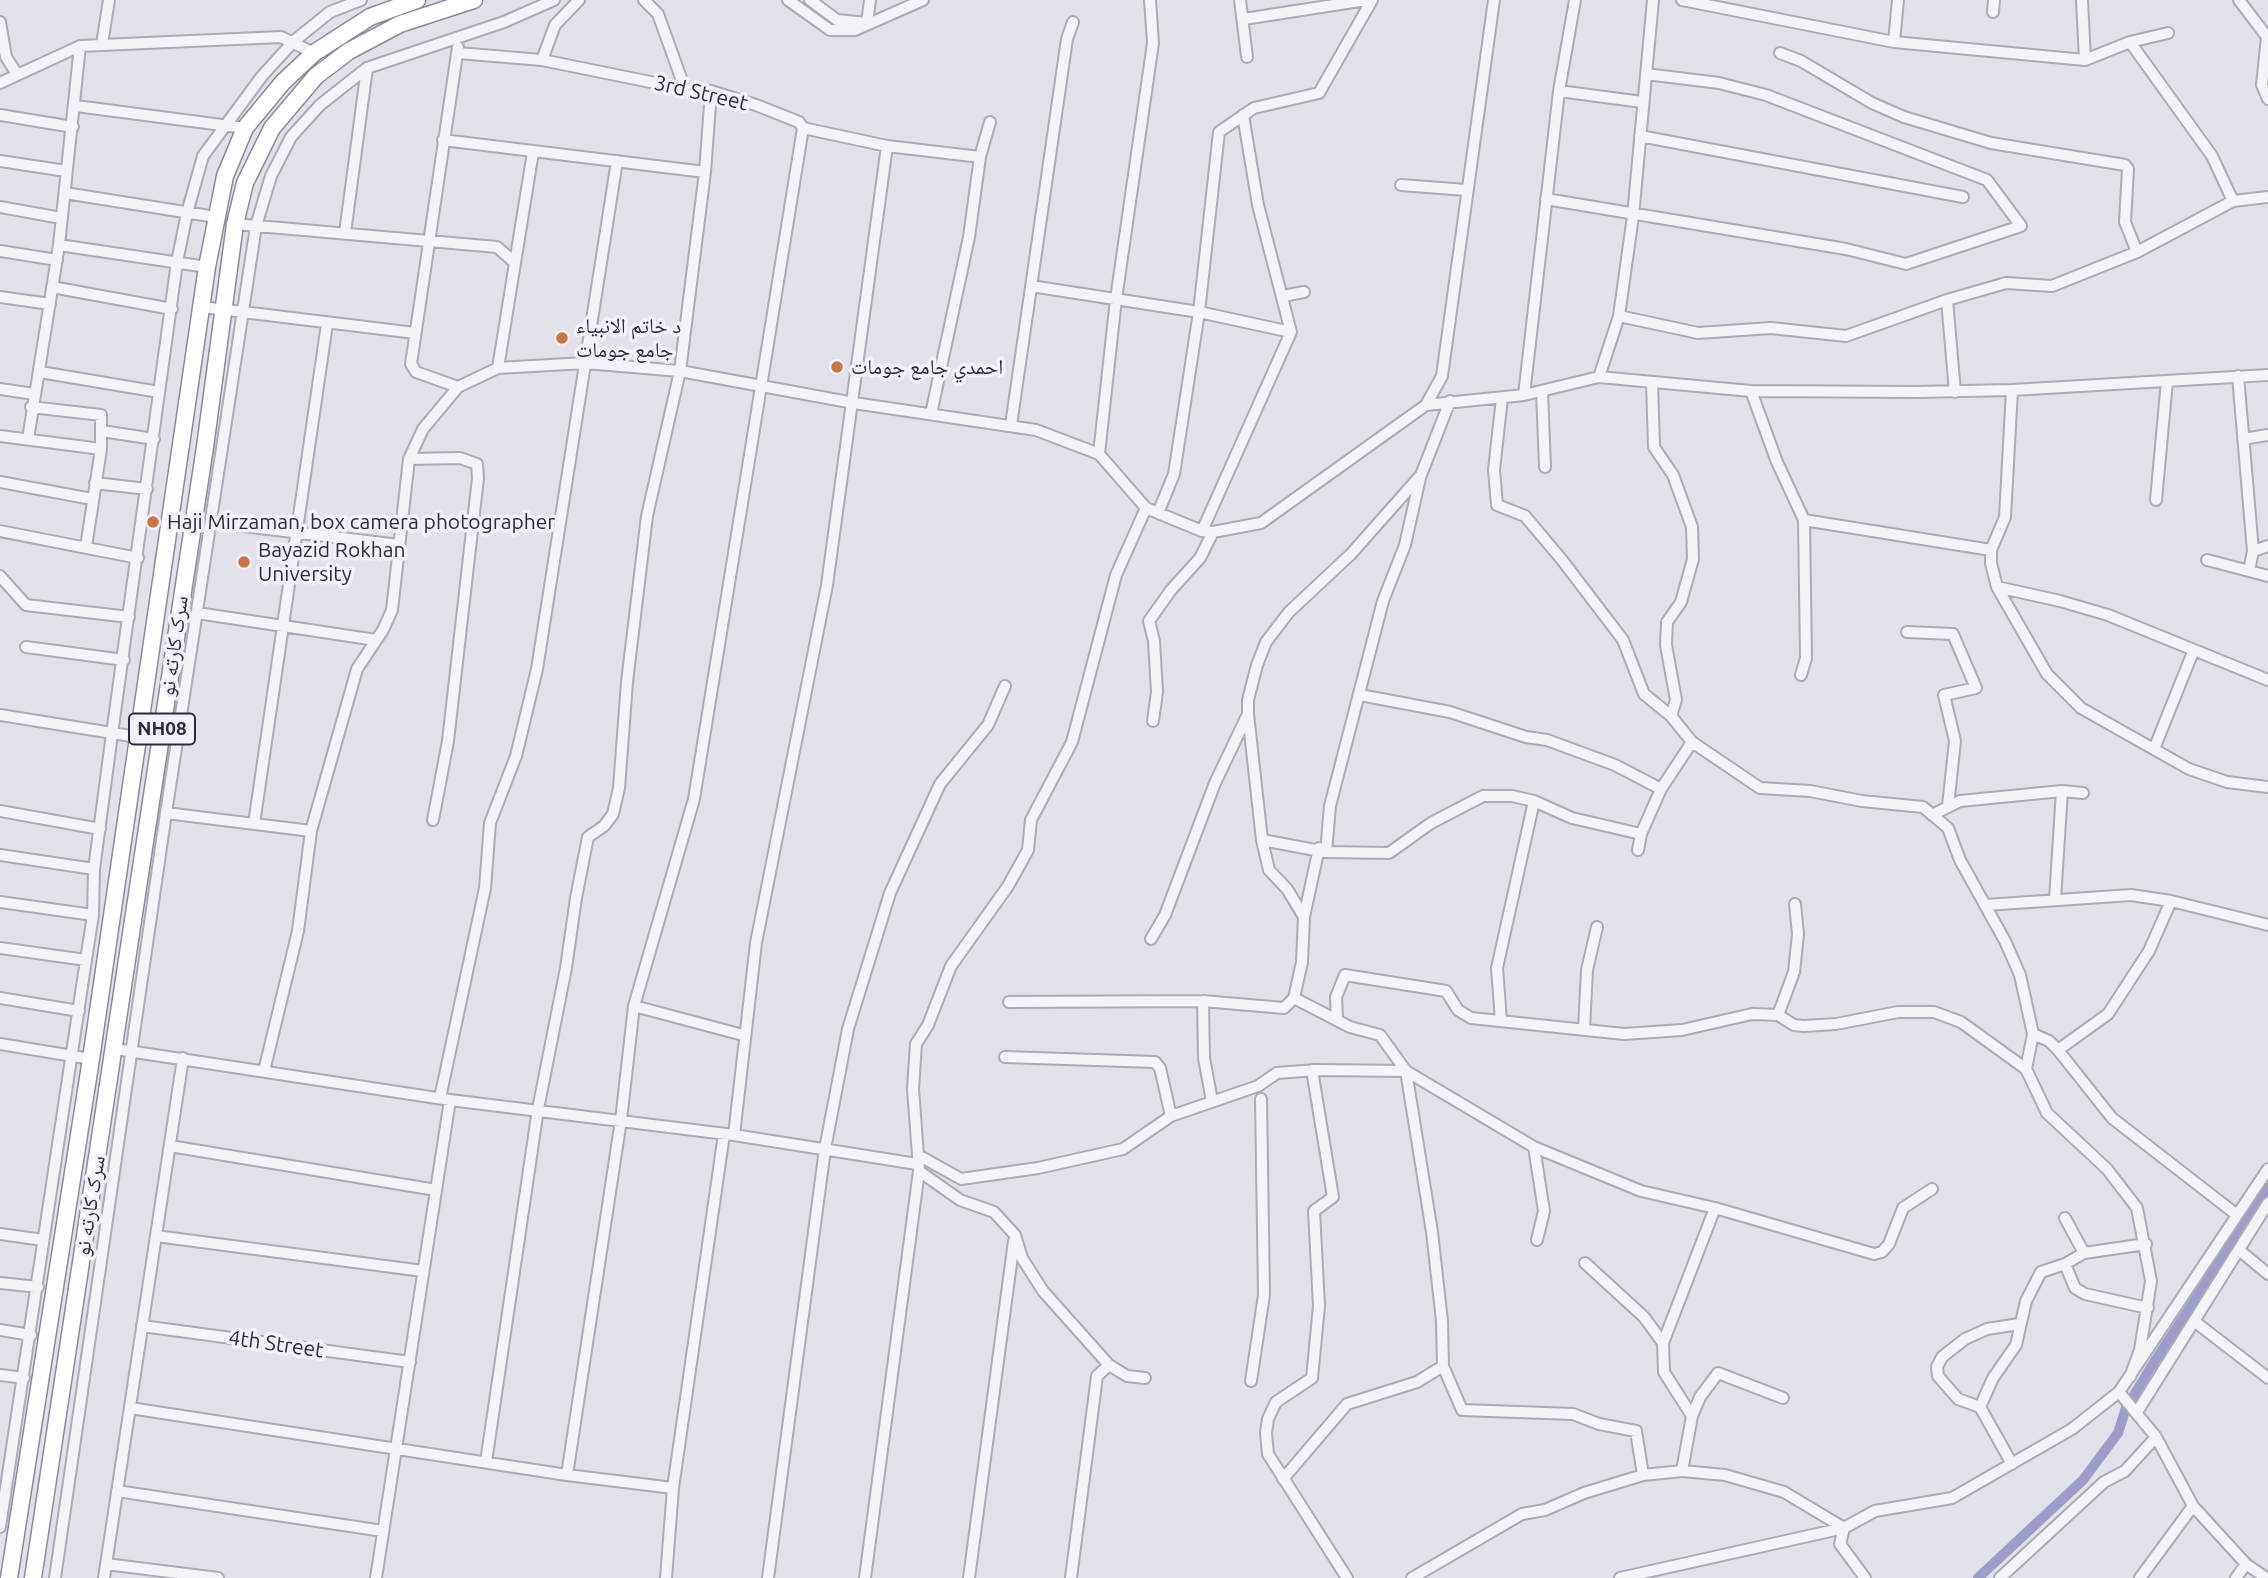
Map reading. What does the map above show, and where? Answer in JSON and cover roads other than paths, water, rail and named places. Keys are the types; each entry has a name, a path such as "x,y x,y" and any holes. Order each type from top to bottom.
{"highway":[{"name":"سرک کارته نو","path":"9,1578 91,1059 207,267 225,176 245,128 282,82 314,52 370,17 417,0"},
{"name":"سرک کارته نو","path":"33,1578 244,183 272,128 316,76 349,51 400,24 474,0"}],"street":[{"path":"102,44 109,0"},
{"path":"0,1527 5,1469 31,1335 93,915 94,869 112,734 177,262 187,213 203,156 223,125 294,41 330,12 360,0"},
{"path":"55,1578 134,1051 166,813 256,226 271,176 291,137 320,105 367,68 459,38 554,0"},
{"path":"542,60 555,25 579,0"},
{"path":"644,0 658,14 685,89"},
{"path":"788,0 830,30 855,30 923,0"},
{"path":"810,0 837,20 867,23"},
{"path":"867,23 870,0"},
{"path":"1099,454 1116,299 1153,43 1150,0"},
{"path":"1240,0 1247,57"},
{"path":"1244,19 1366,0"},
{"path":"1158,513 1174,474 1199,312 1219,132 1254,108 1319,93 1372,0"},
{"path":"264,1071 292,958 311,831 356,669 392,610 409,459 423,429 458,387 498,368 585,363 680,372 854,403 1011,425 1066,439 1099,454 1146,508 1158,513 1207,532 1261,523 1426,405 1442,376 1494,0"},
{"path":"1524,395 1559,91 1575,0"},
{"path":"1599,377 1619,316 1633,216 1653,0"},
{"path":"1682,0 1894,42 2085,60 2130,42 2168,33"},
{"path":"1894,42 1898,0"},
{"path":"1993,12 1994,0"},
{"path":"2082,0 2085,60"},
{"path":"2239,0 2268,37 2262,85 2268,99"},
{"path":"0,22 6,57 17,74"},
{"path":"1011,425 1067,39 1073,22"},
{"path":"0,83 80,46 281,37 314,52"},
{"path":"458,387 412,369 427,240 459,38"},
{"path":"2130,42 2212,156 2233,201"},
{"path":"28,439 59,245 76,106 80,46"},
{"name":"3rd Street","path":"458,52 542,60 685,89 711,91 767,109 799,122 803,128 887,146 980,157"},
{"path":"1780,53 1801,61 1872,103 1904,117 1991,143 2125,165 2128,169 2125,222 2137,253"},
{"path":"345,233 367,68"},
{"path":"1546,199 1633,216 1846,249 1906,264 2021,226 1987,180 1766,95 1719,83 1646,74"},
{"path":"486,1462 538,1109 588,837 604,826 613,814 618,788 627,682 647,516 680,372 705,172 711,91"},
{"path":"1559,91 1642,102"},
{"path":"76,106 245,128"},
{"path":"0,115 72,127"},
{"path":"1153,721 1157,692 1154,641 1149,621 1171,590 1200,558 1207,532 1291,332 1258,205 1243,115"},
{"path":"931,414 969,237 980,157 990,122"},
{"path":"567,1475 621,1120 634,1006 694,799 735,533 762,386 803,128"},
{"path":"1640,136 1963,197"},
{"path":"443,140 705,172"},
{"path":"666,1578 673,1488 756,943 827,585 854,403 887,146"},
{"path":"498,368 533,152"},
{"path":"0,161 66,171"},
{"path":"376,1578 436,1190 445,1099 485,888 490,823 516,757 537,669 617,161"},
{"path":"1401,185 1466,190"},
{"path":"65,193 216,217"},
{"path":"1619,316 1698,333 1770,328 1846,336 1947,300 2006,283 2052,286 2137,253 2233,201 2268,197"},
{"path":"0,207 61,218"},
{"path":"236,224 497,247 514,262"},
{"path":"59,245 207,267"},
{"path":"0,251 57,260"},
{"path":"1031,286 1199,312 1291,332"},
{"path":"51,287 172,309"},
{"path":"1283,296 1304,292"},
{"path":"0,297 50,304"},
{"path":"1947,300 1955,392"},
{"path":"202,307 415,333"},
{"path":"254,824 327,324"},
{"path":"40,372 159,392"},
{"path":"1426,405 1524,395 1599,377 1752,391 1955,392 2268,375"},
{"path":"2238,376 2253,551 2249,571"},
{"path":"2156,500 2167,381"},
{"path":"1652,382 1654,447 1673,475 1692,527 1693,559 1681,602 1667,622 1666,645 1676,700 1671,716"},
{"path":"0,389 34,394"},
{"path":"2012,390 2005,517 1992,550 1991,563 1997,587 2047,674 2081,708 2189,769 2227,782 2268,787"},
{"path":"1752,391 1777,462 1804,520 1806,658 1801,674"},
{"path":"1542,392 1545,467"},
{"path":"1502,398 1494,470 1497,505 1525,516 1562,559 1623,640 1644,694 1671,716 1692,742 1760,788 1810,791 1862,802 1923,807 1948,828 1960,860 1986,905 2020,975 2033,1034 2026,1069"},
{"path":"1009,1002 1203,1001 1275,1009 1283,1008 1294,998 1302,962 1304,917 1322,850 1330,806 1384,601 1405,545 1421,475 1450,401"},
{"path":"31,407 101,415 101,449 86,547"},
{"path":"103,431 154,439"},
{"path":"2243,439 2268,435"},
{"path":"0,436 101,449"},
{"path":"409,459 460,458 477,464 478,478 448,741 433,820"},
{"path":"1304,917 1287,889 1269,870 1262,840 1248,700 1266,642 1289,612 1350,554 1421,475"},
{"path":"0,482 92,499"},
{"path":"95,483 147,489"},
{"path":"865,1578 918,1163 913,1089 916,1044 929,1025 951,966 1008,886 1028,850 1031,820 1072,742 1116,575 1146,508"},
{"path":"1804,520 1992,550"},
{"path":"211,522 399,545"},
{"path":"0,531 138,558"},
{"path":"2253,551 2268,546"},
{"path":"2207,561 2268,576"},
{"path":"0,576 26,605 129,617"},
{"path":"1997,587 2108,615 2193,652 2268,680"},
{"path":"197,613 376,640"},
{"path":"1907,632 1953,634 1976,688 1944,695 1955,741 1948,806"},
{"path":"26,647 124,660"},
{"path":"2154,749 2193,652"},
{"path":"768,1578 825,1149 848,1029 890,893 940,784 988,724 1005,686"},
{"path":"1360,695 1450,712 1526,737 1547,740 1615,765 1661,789"},
{"path":"1151,939 1165,915 1215,783 1248,714"},
{"path":"0,715 137,737"},
{"path":"1638,850 1641,834 1661,789 1692,742"},
{"path":"2054,899 2062,790"},
{"path":"1932,815 1960,801 2062,790 2083,793"},
{"path":"1262,840 1322,850 1390,853 1431,823 1483,796 1512,796 1534,801 1572,818 1641,834"},
{"path":"1501,1021 1497,968 1534,801"},
{"path":"0,811 100,829"},
{"path":"166,813 311,831"},
{"path":"0,855 94,869"},
{"path":"1986,905 2131,895 2171,901 2268,925"},
{"path":"2058,1050 2108,1014 2149,951 2171,901"},
{"path":"0,902 93,915"},
{"path":"1778,1015 1794,972 1798,934 1795,904"},
{"path":"1584,1030 1587,970 1597,927"},
{"path":"0,948 86,960"},
{"path":"1337,1019 1336,996 1345,975 1446,991 1458,1010 1471,1018 1624,1034 1670,1032 1752,1014 1778,1015 1794,1025 1804,1026 1836,1024 1898,1012 1934,1012 1961,1022 2026,1069 2047,1113 2107,1169 2137,1208 2151,1281 2148,1308 2123,1397 1952,1498 1875,1511 1844,1528 1620,1578"},
{"path":"0,998 79,1011"},
{"path":"1294,998 1350,1027 1380,1035 1406,1071 1534,1147 1641,1191 1715,1208 1874,1254 1882,1252 1889,1244 1903,1208 1932,1189"},
{"path":"1203,1001 1204,1058 1212,1101"},
{"path":"634,1006 743,1035"},
{"path":"2033,1034 2049,1041 2058,1050 2106,1112 2237,1215"},
{"path":"0,1044 91,1059"},
{"path":"115,1049 445,1099 729,1134 918,1163 961,1179 1038,1168 1124,1149 1171,1116 1258,1086 1278,1073 1312,1070 1406,1071"},
{"path":"1005,1057 1155,1062 1160,1068 1171,1116"},
{"path":"104,1578 183,1058"},
{"path":"1312,1070 1333,1197 1314,1211 1319,1306 1312,1378 1276,1402 1268,1419 1268,1454 1347,1578"},
{"path":"1406,1071 1432,1232 1442,1321 1443,1366 1462,1410 1573,1414 1599,1424 1636,1431 1643,1475"},
{"path":"1251,1381 1264,1295 1261,1099"},
{"path":"170,1146 436,1190"},
{"path":"1534,1147 1544,1211 1537,1240"},
{"path":"918,1163 960,1200 994,1212 1015,1235 1022,1258 1043,1291 1109,1365 1127,1376 1145,1378"},
{"path":"2130,1377 2268,1169"},
{"path":"2137,1412 2268,1203"},
{"path":"1692,1416 1664,1372 1663,1343 1715,1208"},
{"path":"2065,1218 2084,1253"},
{"path":"0,1234 43,1240"},
{"path":"969,1578 1015,1235"},
{"path":"156,1236 423,1271"},
{"path":"1980,1408 1993,1378 2016,1345 2019,1324 2041,1272 2065,1264 2084,1253 2146,1244"},
{"path":"2239,1250 2268,1273"},
{"path":"1585,1263 1644,1317 1663,1343"},
{"path":"2065,1264 2075,1288 2085,1294 2148,1308"},
{"path":"0,1283 38,1287"},
{"path":"2193,1321 2268,1378"},
{"path":"2012,1464 1980,1408 1958,1399 1938,1376 1937,1367 1942,1357 1965,1339 1987,1329 2019,1324"},
{"name":"4th Street","path":"142,1326 410,1362"},
{"path":"0,1330 31,1335"},
{"path":"1071,1578 1097,1376 1109,1365"},
{"path":"1283,1479 1348,1404 1417,1382 1443,1366"},
{"path":"1682,1471 1692,1416 1700,1397 1718,1373 1783,1398"},
{"path":"0,1375 24,1378"},
{"path":"2123,1397 2156,1437 2193,1506 2246,1564 2266,1578"},
{"path":"130,1408 567,1475 673,1488"},
{"path":"2000,1578 2104,1482 2125,1471 2156,1437"},
{"path":"1412,1578 1522,1514 1545,1510 1584,1493 1643,1475 1682,1471 1725,1475 1784,1493 1844,1528"},
{"path":"117,1491 383,1531"},
{"path":"2140,1578 2193,1506"},
{"path":"1844,1528 1840,1544 1865,1578"},
{"path":"106,1564 218,1578"},
{"path":"2236,1578 2246,1564"}],"waterway":[{"path":"1978,1578 2083,1480 2118,1433 2126,1408 2268,1188"}],"place":[{"name":"د خاتم الانبیاء جامع جومات","path":"562,338"},
{"name":"احمدي جامع جومات","path":"837,367"},
{"name":"Haji Mirzaman, box camera photographer","path":"153,522"},
{"name":"Bayazid Rokhan University","path":"244,562"}]}
